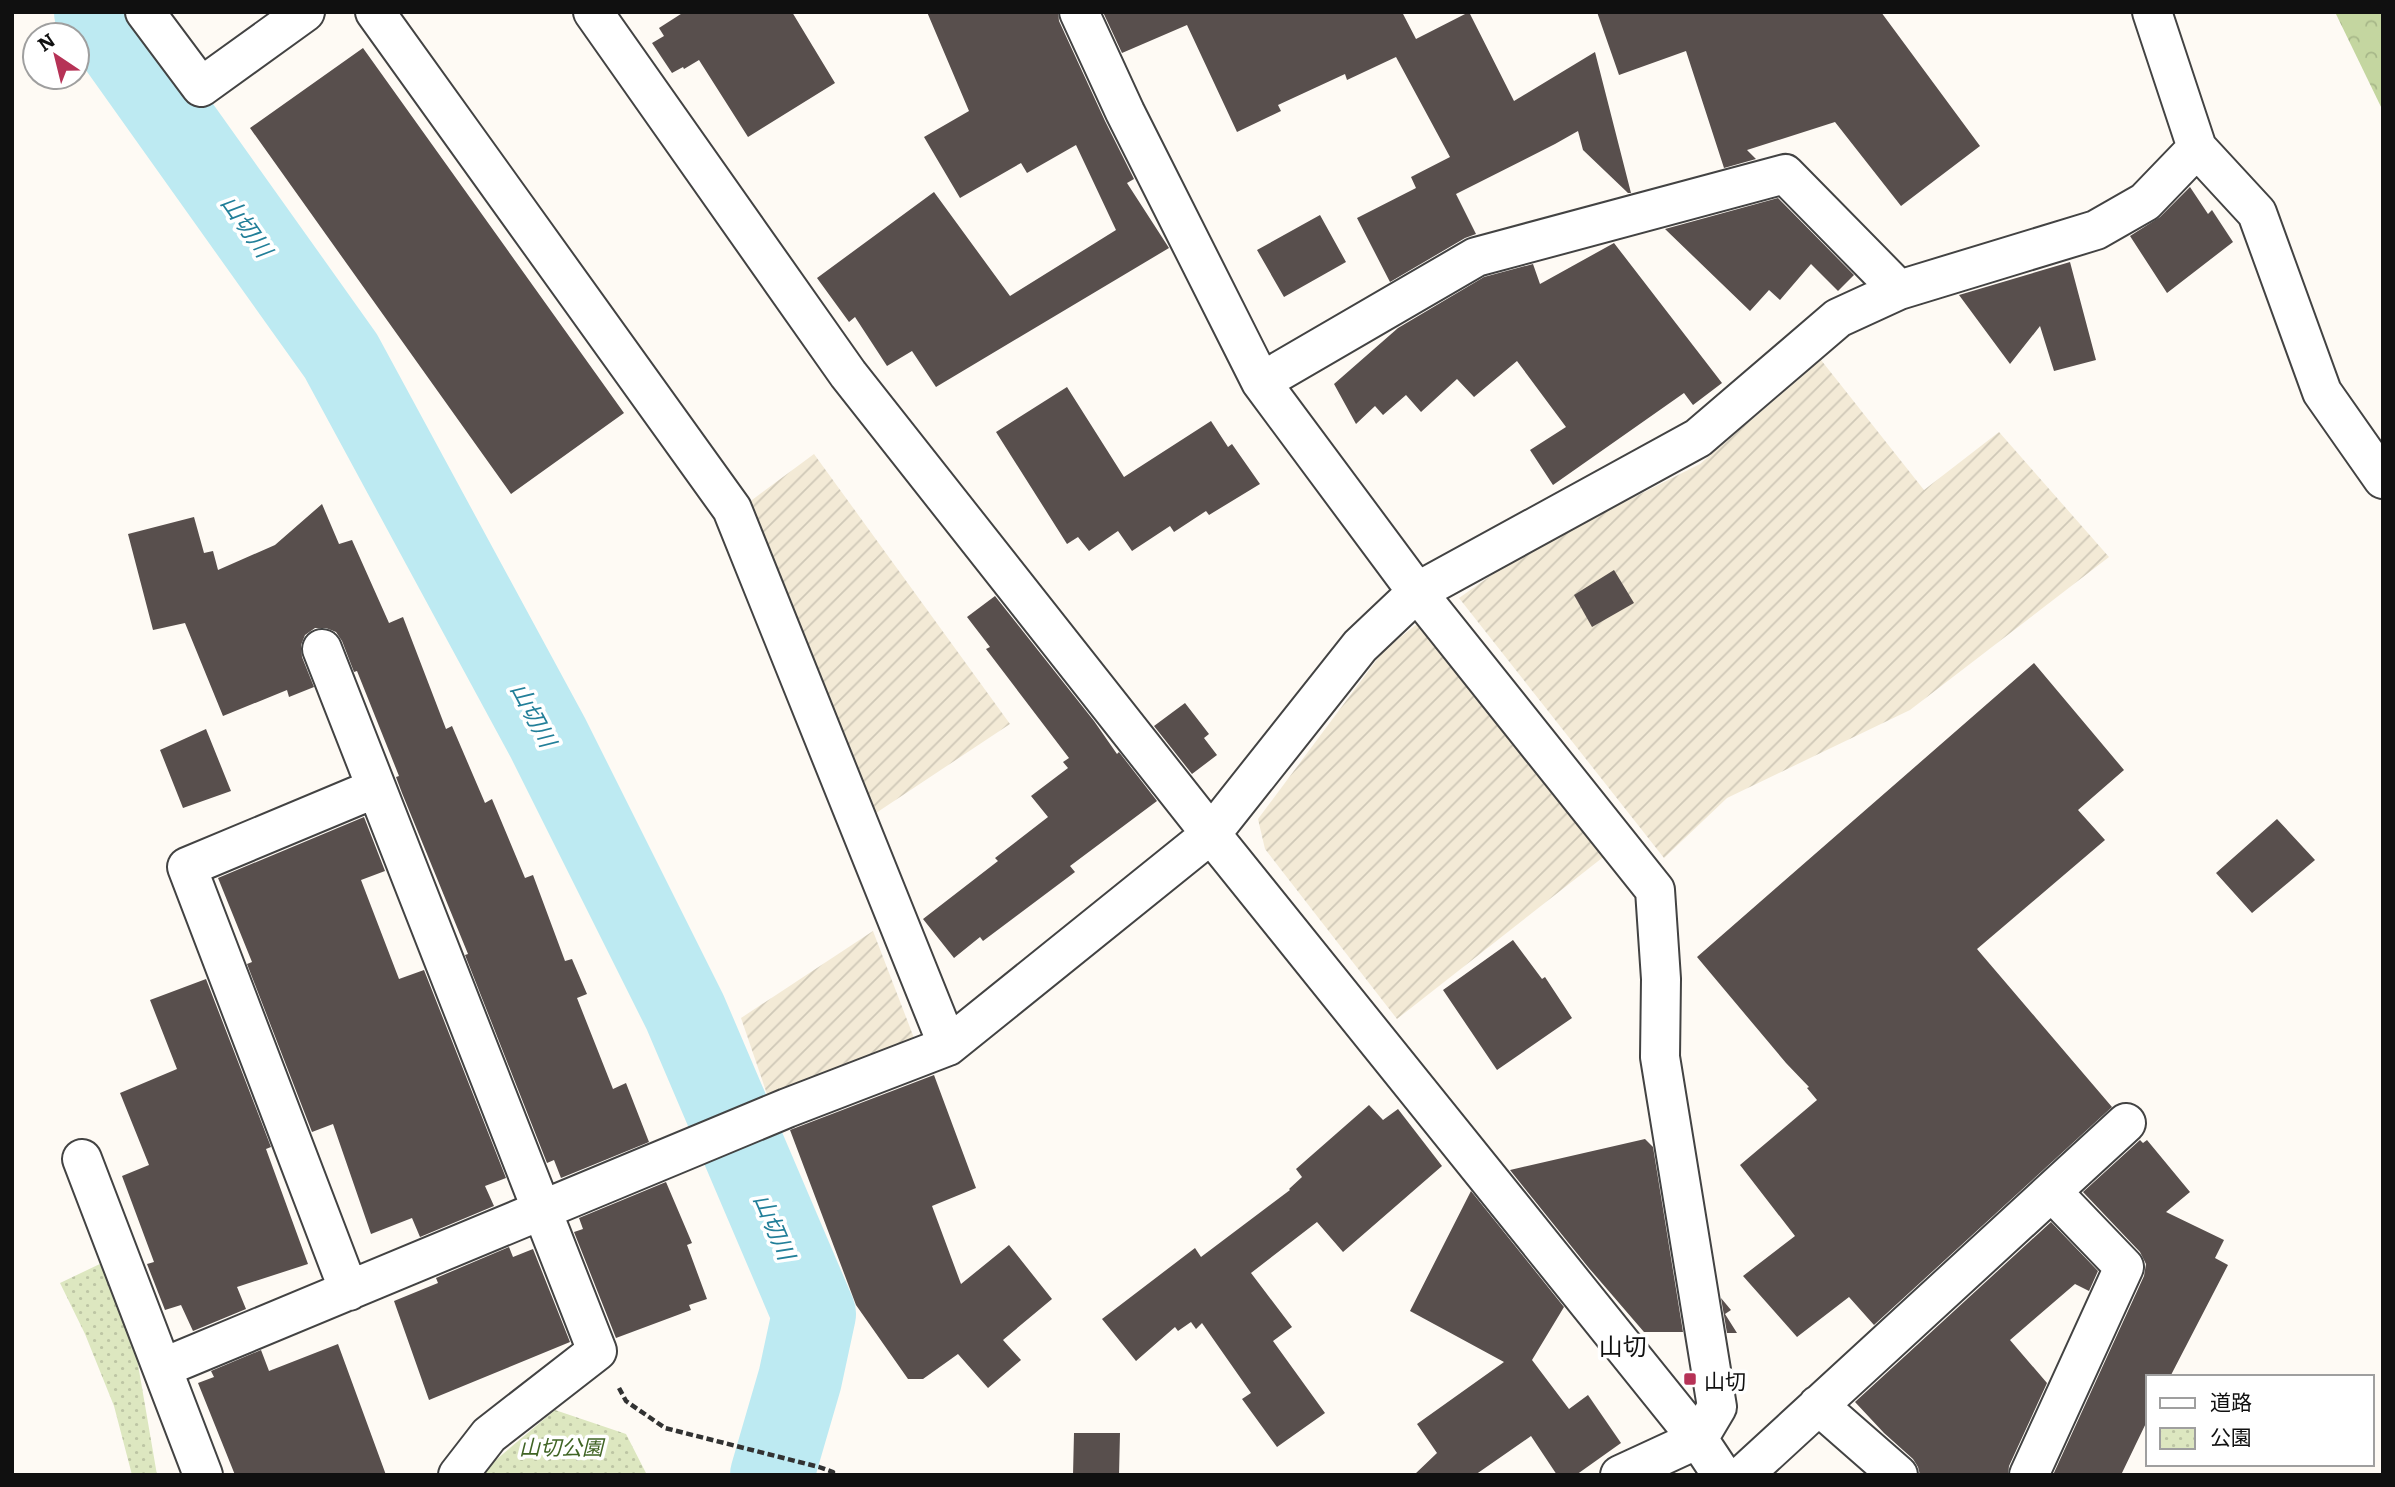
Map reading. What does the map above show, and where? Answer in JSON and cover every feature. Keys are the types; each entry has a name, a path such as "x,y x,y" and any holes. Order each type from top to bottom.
{"street":[{"path":"145,12 201,87 305,12"},
{"path":"375,12 732,509 948,1046"},
{"path":"593,12 848,374 1211,834 1698,1439 1722,1475"},
{"path":"1079,12 1125,112 1261,382 1417,592 1655,890 1661,979 1660,1057 1717,1407 1698,1439 1620,1475"},
{"path":"2152,12 2197,148 2257,213 2322,392 2383,479"},
{"path":"162,1368 787,1108 948,1046 1211,834 1360,646 1417,592 1698,438 1838,318 1899,290 2096,230 2145,202 2197,148"},
{"path":"1261,382 1476,257 1785,174 1899,290"},
{"path":"322,649 597,1351 489,1434 458,1475"},
{"path":"349,1291 187,867 376,788"},
{"path":"1743,1475 2126,1124"},
{"path":"82,1159 203,1475"},
{"path":"2029,1475 2124,1267 2052,1192"},
{"path":"1818,1405 1898,1475"}],"path":[{"path":"597,1351 626,1401 665,1428 819,1467 833,1472 832,1475"}],"shaded area":[{"path":"1821,360 1924,490 1999,432 2109,557 1910,710 1727,798 1664,858 1459,598 1523,553 1700,464"},
{"path":"814,454 1010,724 876,813 748,503"},
{"path":"1421,621 1611,851 1397,1019 1265,849 1258,819 1384,650"},
{"path":"873,931 914,1038 768,1097 741,1018"}],"green space":[{"path":"2335,12 2383,12 2383,111"},
{"path":"104,1262 134,1341 157,1475 132,1475 114,1406 85,1334 60,1283"},
{"name":"山切公園","path":"555,1410 626,1434 647,1475 481,1475"}],"building":[{"path":"684,12 792,12 835,83 748,137 699,60 672,73 652,43 664,36 659,28"},
{"path":"927,12 1058,12 1059,21 1134,179 1127,183 1169,248 936,387 912,351 887,366 855,317 849,322 817,278 934,192 1010,296 1116,230 1076,145 1027,173 1021,163 960,198 924,137 969,111"},
{"path":"1103,12 1402,12 1416,39 1469,12 1514,101 1595,52 1631,193 1583,150 1578,131 1456,194 1476,234 1390,282 1357,218 1416,188 1411,177 1450,157 1396,57 1347,80 1345,74 1278,105 1281,111 1237,132 1187,25 1122,53"},
{"path":"1597,12 1881,12 1980,146 1901,206 1835,122 1747,150 1756,159 1724,168 1686,51 1619,75"},
{"path":"363,48 624,413 511,494 250,128"},
{"path":"2190,187 2208,214 2212,210 2233,242 2167,293 2130,236 2160,217"},
{"path":"1778,198 1854,275 1838,291 1811,264 1780,300 1769,290 1750,311 1665,229"},
{"path":"1320,215 1346,262 1284,297 1257,250"},
{"path":"1614,243 1722,383 1693,405 1684,393 1553,485 1530,450 1566,427 1517,361 1474,397 1457,379 1421,412 1406,395 1383,415 1375,406 1356,424 1334,384 1398,328 1484,277 1533,264 1540,284"},
{"path":"2070,262 2096,360 2054,371 2040,326 2010,364 1959,295"},
{"path":"1067,387 1124,477 1211,421 1228,447 1232,444 1260,484 1209,515 1206,511 1174,532 1170,526 1132,551 1118,531 1089,551 1078,537 1067,544 996,432"},
{"path":"322,504 339,544 352,540 389,623 403,617 446,729 452,726 485,803 492,799 525,878 533,875 565,961 572,959 587,994 577,998 613,1089 626,1083 649,1142 561,1178 554,1160 547,1163 465,955 468,954 402,793 396,777 399,776 357,671 354,672 336,632 315,628 305,635 301,645 302,657 314,687 289,697 287,690 223,716 185,623 153,630 128,534 194,517 204,553 213,551 218,570 275,545"},
{"path":"1614,570 1634,603 1592,627 1574,595"},
{"path":"995,596 1117,754 1119,752 1157,801 1070,866 1075,872 983,941 980,937 954,958 923,919 998,861 995,858 1048,817 1031,796 1068,768 1063,762 1069,758 986,649 990,647 967,617"},
{"path":"2034,663 2124,770 2078,810 2105,840 1977,949 2112,1107 1874,1325 1849,1297 1797,1337 1743,1276 1795,1236 1740,1165 1817,1100 1807,1088 1809,1087 1697,957"},
{"path":"1185,703 1209,734 1204,738 1217,755 1192,774 1154,726"},
{"path":"206,729 231,791 183,808 160,750"},
{"path":"364,817 385,871 361,880 399,979 424,970 506,1178 485,1186 494,1206 420,1237 412,1218 371,1234 333,1124 312,1132 247,964 252,962 218,878"},
{"path":"2277,819 2315,860 2252,913 2216,873"},
{"path":"1513,940 1542,979 1545,977 1572,1018 1497,1070 1443,990"},
{"path":"206,979 271,1147 266,1149 308,1264 237,1287 246,1309 193,1331 181,1305 165,1310 147,1264 154,1262 122,1176 149,1165 120,1093 177,1069 150,1000"},
{"path":"934,1075 976,1188 932,1206 961,1284 1009,1245 1052,1299 1003,1340 1021,1360 988,1388 958,1354 923,1379 908,1379 856,1305 790,1130"},
{"path":"1369,1105 1383,1120 1398,1109 1442,1166 1343,1252 1317,1222 1251,1273 1292,1327 1273,1341 1325,1413 1277,1447 1242,1399 1251,1393 1202,1323 1196,1329 1191,1322 1178,1331 1175,1327 1136,1361 1102,1319 1195,1248 1201,1257 1290,1190 1302,1177 1296,1169"},
{"path":"1645,1139 1653,1147 1683,1332 1644,1332 1510,1170"},
{"path":"2140,1140 2143,1143 2147,1140 2190,1192 2166,1212 2224,1240 2215,1258 2228,1265 2171,1375 2146,1375 2146,1423 2121,1475 2053,1475 2144,1276 2146,1264 2140,1252 2083,1192"},
{"path":"666,1182 692,1243 687,1245 707,1299 689,1305 691,1310 616,1338 574,1232 583,1229 579,1218"},
{"path":"1471,1191 1564,1307 1532,1360 1569,1409 1588,1395 1621,1443 1576,1475 1557,1475 1531,1436 1475,1475 1414,1475 1437,1453 1417,1424 1504,1362 1410,1311"},
{"path":"2051,1222 2098,1271 2089,1291 2075,1284 2010,1340 2047,1383 2009,1466 2008,1475 1920,1475 1913,1459 1855,1402"},
{"path":"509,1247 513,1257 533,1249 570,1342 429,1400 394,1301 438,1283 436,1278"},
{"path":"1721,1298 1731,1310 1725,1314 1737,1333 1727,1333"},
{"path":"338,1344 386,1475 235,1475 198,1383 214,1377 211,1371 261,1350 269,1371"},
{"path":"1074,1433 1120,1433 1119,1475 1073,1475"}],"waterway":[{"name":"山切川","path":"96,12 341,356 548,738 685,1012 814,1314 800,1379 772,1475"}],"place":[{"name":"山切","path":"1690,1379"}],"district":[{"name":"山切","path":"1623,1344"}]}
